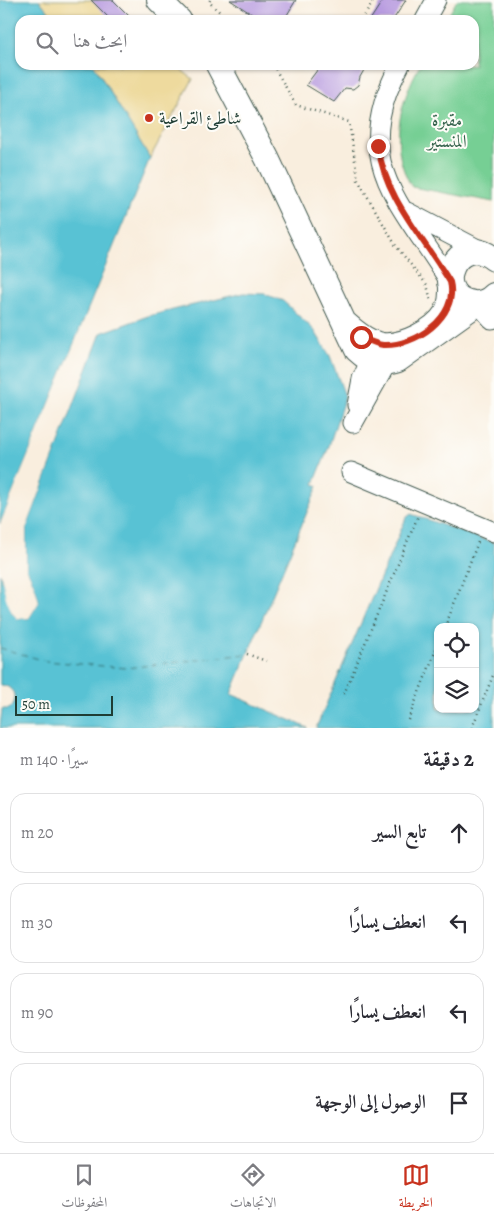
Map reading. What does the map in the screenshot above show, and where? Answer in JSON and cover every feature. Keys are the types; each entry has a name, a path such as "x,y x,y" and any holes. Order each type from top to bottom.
{"main road":[{"path":"158,0 174,15"},
{"path":"221,70 267,158 343,321 379,353 410,354 490,307"},
{"path":"379,353 408,340 441,319 450,305 450,273 458,258 474,251 489,254"},
{"path":"450,284 464,301 490,307"}],"street":[{"path":"428,15 436,0"},
{"path":"398,70 381,109 378,146 385,179 401,209 450,284"},
{"path":"401,209 436,229 489,254"},
{"path":"351,472 487,535"}],"path":[{"path":"210,0 209,2 223,15"},
{"path":"365,15 374,0"},
{"path":"276,70 296,105 349,122 358,180 396,246 427,286 431,304"},
{"path":"344,694 418,515"},
{"path":"447,623 487,535"},
{"path":"247,654 266,661"},
{"path":"408,720 434,655"},
{"path":"472,728 494,673"}],"green space":[{"name":"مقبرة المنستير","path":"457,0 494,0 494,202 412,187 400,157 398,141 402,110 418,70 479,70 479,15 449,15"}],"sand":[{"path":"39,0 99,0 107,15 52,15"},
{"name":"شاطئ القراعية","path":"97,70 181,70 193,79 150,158"}],"water":[{"path":"0,0 39,0 52,15 15,15 15,70 97,70 150,158 0,524"},
{"path":"243,293 265,294 283,301 314,330 330,356 345,396 328,449 314,484 318,486 231,694 308,728 0,728 2,709 9,709 15,698 12,690 0,685 0,573 12,613 18,619 29,618 39,602 26,567 26,529 101,333 148,316"},
{"path":"411,514 494,543 494,728 316,728 406,518"}],"pier":[{"path":"152,155 152,158 0,526 0,524"},
{"path":"101,330 26,529 26,567 39,602 29,618 18,619 12,613 6,598 0,570 14,612 19,616 27,616 36,602 33,588 23,567 24,528 98,332"}],"building":[{"path":"91,0 113,0 128,15 106,15"},
{"path":"230,0 296,0 287,15 253,15"},
{"path":"383,0 406,0 396,15 373,15"},
{"path":"317,70 364,70 358,85 353,89 345,88 334,102 306,85"}],"ferry route":[{"path":"0,648 46,661 126,668 247,654"}],"place":[{"name":"شاطئ القراعية","path":"149,118"}],"route":[{"path":"361,337 384,345 408,340 441,319 450,305 452,296 450,282 392,194 380,162 378,146"}]}
